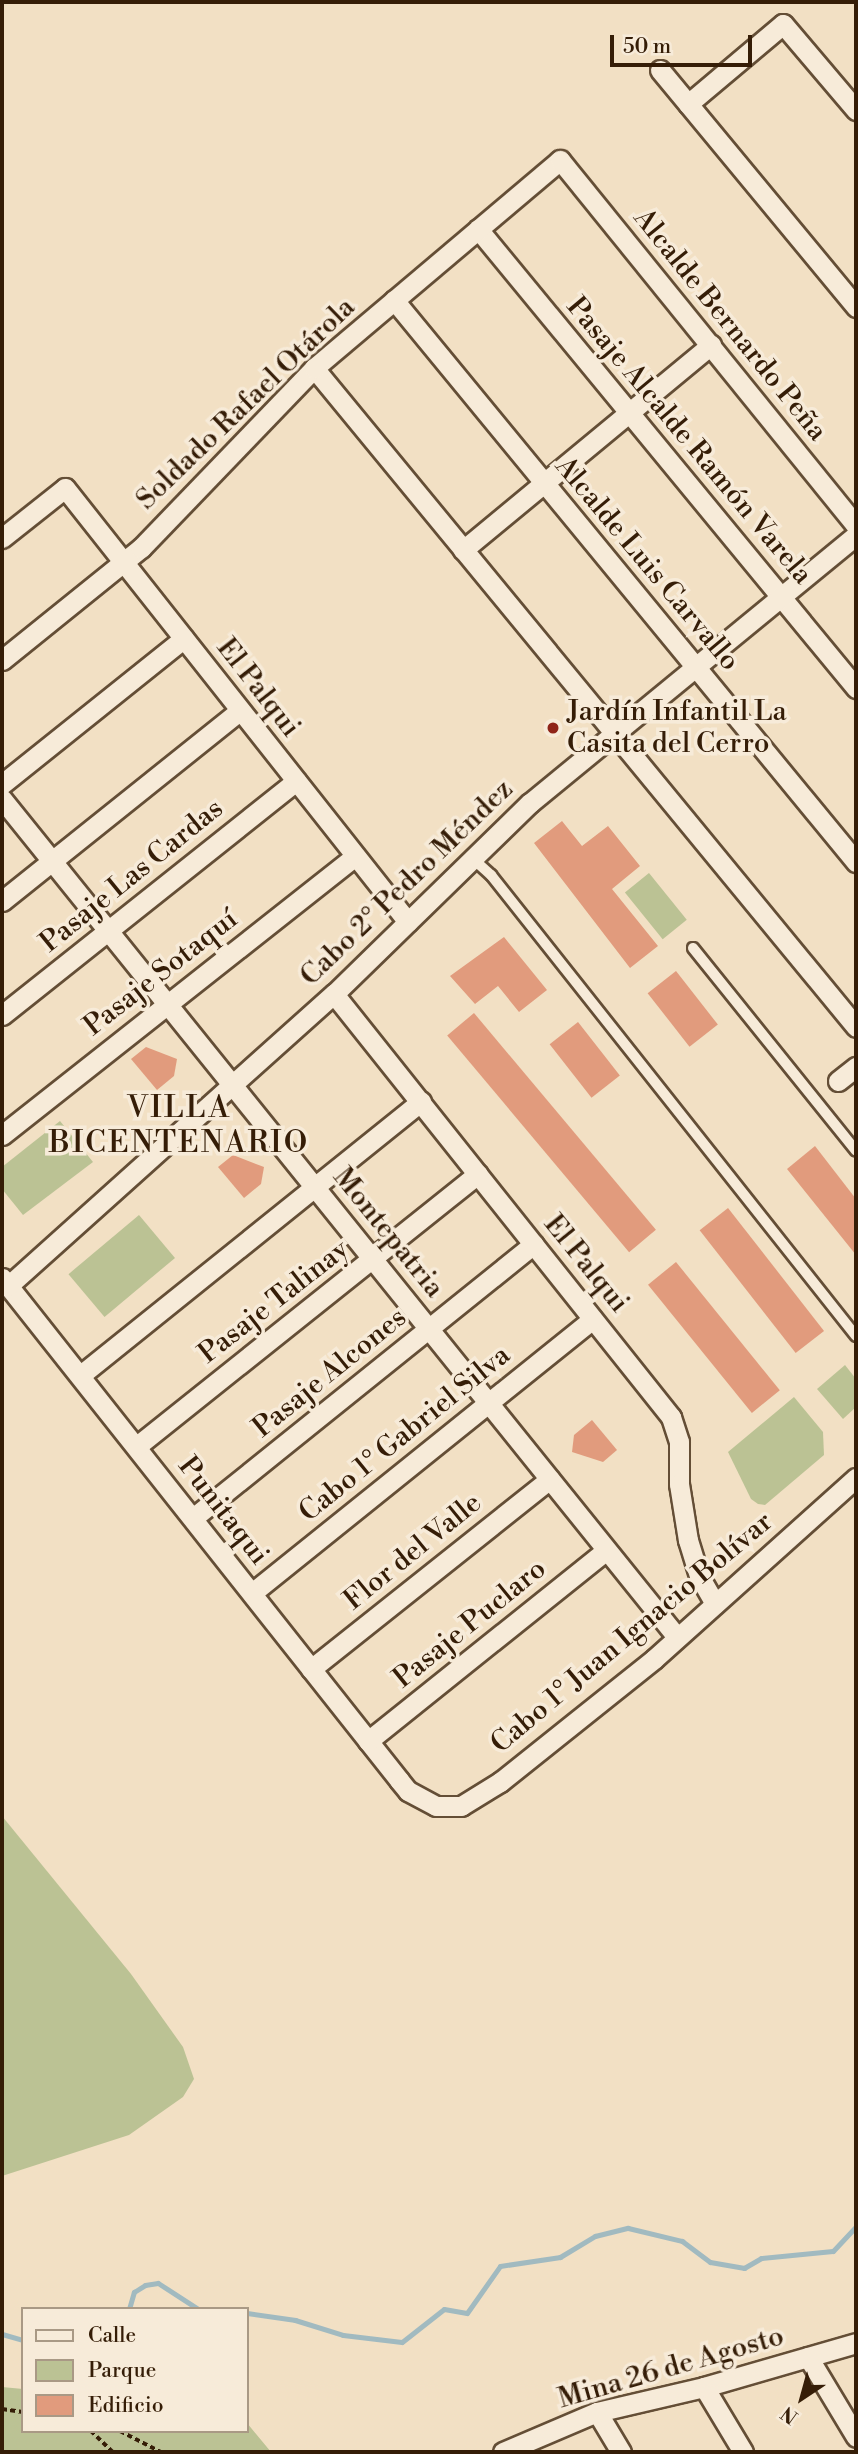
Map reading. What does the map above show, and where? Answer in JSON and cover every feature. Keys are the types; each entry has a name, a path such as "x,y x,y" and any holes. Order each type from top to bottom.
{"street":[{"path":"688,103 783,24 856,110"},
{"path":"660,70 856,307"},
{"name":"Soldado Rafael Otárola","path":"2,660 124,563 314,368 560,160"},
{"name":"Alcalde Bernardo Peña","path":"560,160 856,526"},
{"name":"Pasaje Alcalde Ramón Varela","path":"478,229 856,688"},
{"name":"Alcalde Luis Carvallo","path":"394,300 856,862"},
{"path":"463,550 711,345"},
{"path":"314,368 856,1027"},
{"name":"El Palqui","path":"2,538 65,488 408,922"},
{"name":"Cabo 2° Pedro Méndez","path":"5,1282 334,994 408,922 470,856 614,732 856,535"},
{"path":"2,784 184,638"},
{"path":"2,901 240,710"},
{"name":"Pasaje Las Cardas","path":"2,1015 296,781"},
{"name":"Montepatria","path":"2,799 677,1637"},
{"name":"Pasaje Sotaquí","path":"2,1135 355,856"},
{"name":"El Palqui","path":"334,994 593,1318 676,1429 688,1540 699,1576 715,1604"},
{"path":"838,1081 856,1067"},
{"path":"82,1374 421,1101"},
{"name":"Pasaje Talinay","path":"137,1446 478,1174"},
{"name":"Pasaje Alcones","path":"193,1518 534,1244"},
{"name":"Punitaqui","path":"5,1282 82,1374 399,1780"},
{"name":"Cabo 1° Gabriel Silva","path":"252,1593 593,1318"},
{"name":"Cabo 1° Juan Ignacio Bolívar","path":"399,1780 408,1791 436,1806 461,1807 500,1782 677,1637 856,1478"},
{"name":"Flor del Valle","path":"311,1670 550,1479"},
{"name":"Pasaje Puclaro","path":"369,1741 606,1550"},
{"name":"Mina 26 de Agosto","path":"503,2452 597,2412 704,2387 856,2343"},
{"path":"808,2357 856,2437"},
{"path":"704,2387 743,2452"},
{"path":"597,2412 621,2452"}],"lane":[{"path":"470,856 491,875 856,1336"},
{"path":"693,948 856,1151"}],"path":[{"path":"2,2409 21,2412"},
{"path":"93,2433 113,2452"},
{"path":"124,2433 161,2452"}],"green space":[{"path":"649,873 687,920 663,939 625,893"},
{"path":"60,1121 93,1162 23,1215 2,1189 2,1167"},
{"path":"139,1215 175,1258 105,1317 69,1274"},
{"path":"845,1365 856,1379 856,1407 843,1419 817,1389"},
{"path":"794,1397 823,1432 824,1455 765,1505 758,1504 751,1499 728,1452"},
{"path":"2,1816 131,1974 183,2047 194,2079 183,2097 129,2135 2,2176"},
{"path":"2,2387 21,2389 21,2433 248,2433 248,2424 271,2452 2,2452"}],"building":[{"path":"562,821 582,846 608,826 640,866 612,889 658,946 630,968 534,843"},
{"path":"504,937 547,990 519,1012 498,986 475,1004 450,976"},
{"path":"676,971 718,1025 689,1047 648,993"},
{"path":"474,1013 656,1230 629,1252 447,1035"},
{"path":"578,1022 620,1076 591,1098 550,1044"},
{"path":"146,1047 177,1059 174,1076 157,1090 131,1059"},
{"path":"815,1146 856,1199 856,1255 787,1169"},
{"path":"233,1155 264,1167 261,1184 244,1198 218,1167"},
{"path":"728,1208 824,1331 796,1353 700,1230"},
{"path":"676,1262 780,1390 752,1413 648,1285"},
{"path":"592,1420 617,1450 603,1462 572,1452 574,1435"}],"waterway":[{"path":"248,2313 295,2320 343,2335 402,2342 444,2309 467,2313 500,2266 560,2257 595,2236 628,2228 682,2241 710,2262 744,2268 761,2258 833,2251 856,2226"},
{"path":"130,2307 134,2292 145,2285 158,2283 195,2307"},
{"path":"2,2334 21,2339"}],"place":[{"name":"Jardín Infantil La Casita del Cerro","path":"553,728"}],"district":[{"name":"VILLA BICENTENARIO","path":"179,1125"}]}
